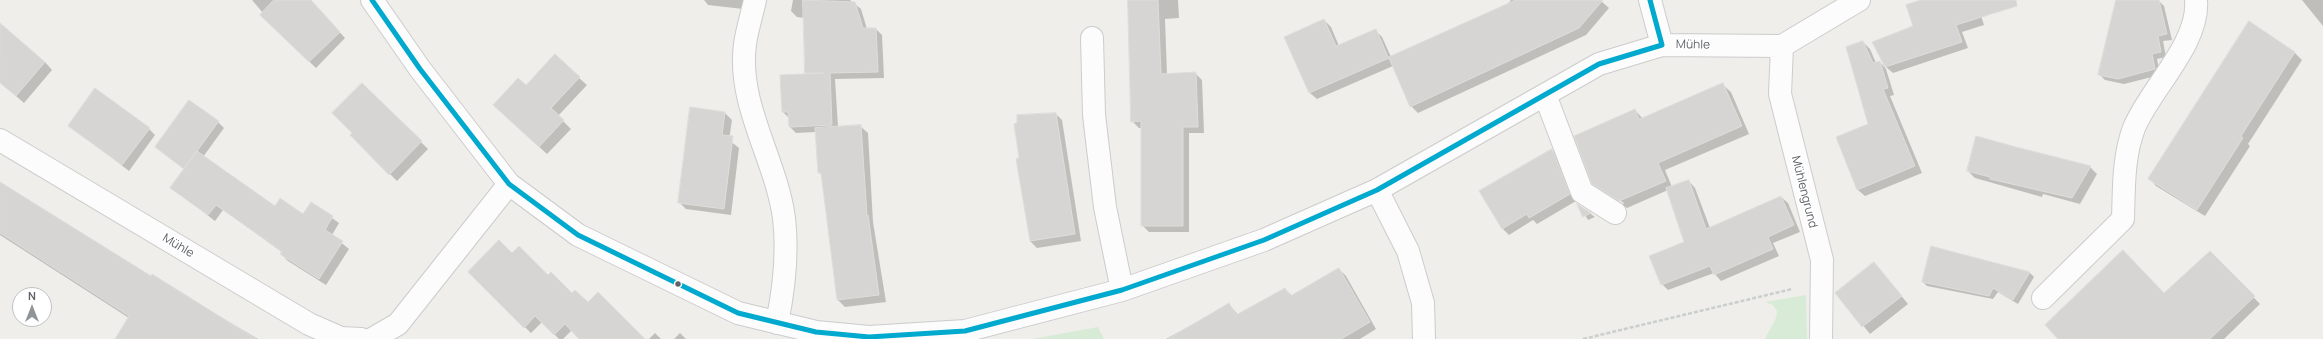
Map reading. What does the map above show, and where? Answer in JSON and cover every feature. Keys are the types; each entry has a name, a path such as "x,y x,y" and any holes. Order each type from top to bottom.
{"street":[{"name":"Mühle","path":"372,0 420,69 509,184 578,235 738,313 816,332 870,337 965,331 1122,290 1264,240 1377,190 1599,64 1662,45 1782,46"},
{"path":"755,0 745,45 746,78 753,115 773,175 784,217 785,250 783,297 777,323"},
{"path":"1650,0 1662,45"},
{"path":"1782,46 1859,0"},
{"path":"2043,298 2123,219 2125,169 2134,128 2192,29 2196,0"},
{"path":"1092,38 1094,122 1105,207 1122,290"},
{"name":"Mühlengrund","path":"1782,46 1780,94 1822,260 1821,339"},
{"path":"1545,95 1582,192 1614,213"},
{"name":"Mühle","path":"0,140 309,324 341,338 361,339"},
{"path":"372,339 398,333 398,324 509,184"},
{"path":"1377,190 1408,251 1423,303 1424,339"}],"path":[{"path":"1582,339 1821,282"}],"green space":[{"path":"1806,295 1807,339 1765,339 1776,318 1777,311 1773,305 1765,302"},
{"path":"1098,327 1104,339 1032,339"}],"building":[{"path":"274,0 311,0 340,32 309,62 260,15"},
{"path":"803,0 855,2 863,28 876,28 878,72 830,73 832,125 789,127 788,112 782,112 780,75 824,73 805,73"},
{"path":"1128,0 1158,0 1161,74 1196,72 1198,127 1183,127 1183,226 1141,226 1141,121 1131,122"},
{"path":"1516,0 1603,0 1579,28 1410,107 1389,58 1309,93 1284,37 1324,19 1336,46 1376,29 1388,57"},
{"path":"1921,0 2016,0 2017,6 1956,25 1962,42 1885,67 1872,42 1913,26 1906,5"},
{"path":"2116,0 2159,0 2167,34 2158,36 2161,52 2152,54 2155,69 2118,79 2098,75"},
{"path":"2249,21 2295,52 2241,136 2243,138 2197,210 2148,179"},
{"path":"0,23 45,62 16,96 0,83"},
{"path":"1863,41 1873,63 1880,61 1888,88 1883,89 1915,166 1857,190 1836,137 1868,124 1846,47"},
{"path":"555,54 580,77 551,108 564,120 539,147 493,105 518,78 526,85"},
{"path":"362,83 422,141 389,175 350,135 352,133 332,113"},
{"path":"1723,83 1742,126 1658,163 1666,181 1619,201 1592,184 1574,136 1635,109 1639,119"},
{"path":"95,88 150,128 122,165 68,126"},
{"path":"189,100 219,121 184,169 155,147"},
{"path":"690,107 725,112 722,135 733,136 724,209 678,203"},
{"path":"1056,113 1075,234 1030,241 1016,159 1019,158 1014,124 1017,123 1017,115"},
{"path":"861,125 867,216 868,215 879,295 837,300 821,173 818,173 815,128"},
{"path":"1976,136 2091,166 2072,198 1990,179 1990,177 1967,171"},
{"path":"1552,149 1570,194 1529,218 1527,214 1502,229 1479,191"},
{"path":"197,151 275,206 280,198 303,214 311,202 333,216 325,230 343,241 319,279 280,254 282,251 216,205 208,215 170,188"},
{"path":"1689,180 1706,229 1781,196 1794,225 1768,237 1773,249 1714,275 1710,266 1661,285 1649,256 1684,242 1666,188"},
{"path":"0,182 256,339 115,339 129,316 0,233"},
{"path":"1577,204 1591,213 1583,217"},
{"path":"499,240 512,253 519,246 548,275 551,272 572,293 575,290 588,302 598,292 645,339 579,339 565,324 554,335 535,316 524,328 468,272"},
{"path":"1931,246 2030,272 2013,300 1993,288 1989,296 1922,282"},
{"path":"2123,250 2164,293 2210,251 2255,296 2210,339 2058,339 2045,325"},
{"path":"1874,262 1902,296 1862,327 1835,293"},
{"path":"1339,268 1370,322 1341,339 1168,339 1229,303 1236,315 1285,288 1290,296"}],"transit line":[{"path":"372,0 420,69 509,184 578,235 738,313 816,332 869,337 965,331 1122,290 1264,240 1377,190 1599,64 1662,45 1650,0"}]}
